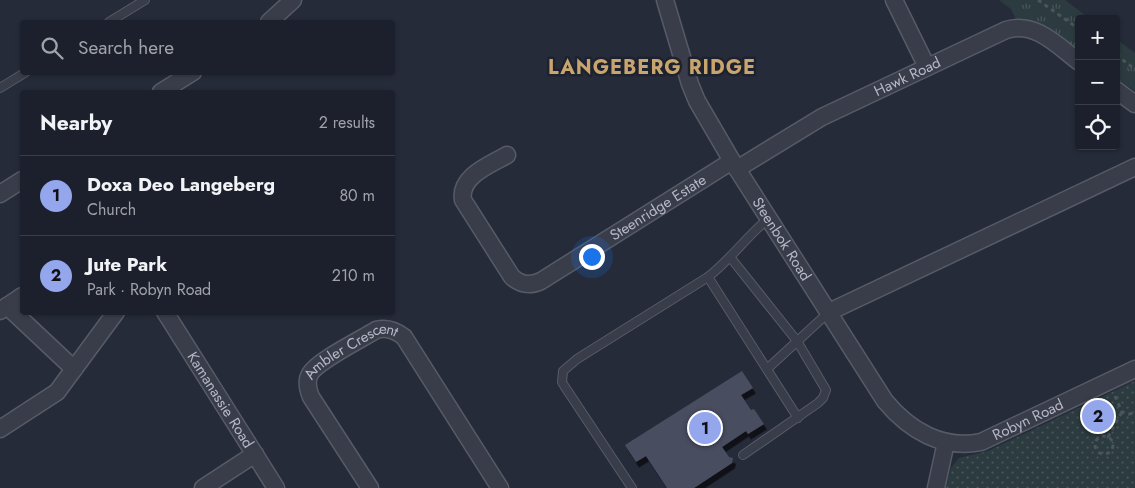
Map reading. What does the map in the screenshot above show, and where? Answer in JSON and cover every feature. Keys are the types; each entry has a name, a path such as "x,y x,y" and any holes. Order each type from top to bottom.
{"street":[{"path":"271,20 293,0"},
{"name":"Steenbok Road","path":"664,0 694,93 735,165 885,401 894,412 919,432 946,442"},
{"path":"894,0 927,67"},
{"name":"Hawk Road","path":"735,165 822,117 1014,27 1031,29 1043,35 1076,60"},
{"path":"164,90 188,75"},
{"path":"1120,93 1135,104"},
{"name":"Steenridge Estate","path":"507,155 471,178 463,189 463,200 512,277 517,282 530,285 541,281 735,165"},
{"path":"829,312 1135,167"},
{"path":"0,194 20,181"},
{"path":"20,297 4,308 74,369"},
{"path":"0,429 57,392 114,315"},
{"name":"Kamanassie Road","path":"166,315 276,488"},
{"name":"Ambler Crescent","path":"370,488 309,391 308,378 316,367 376,330 387,328 398,332 404,337 500,488"},
{"name":"Robyn Road","path":"946,442 963,444 987,441 1135,369"},
{"path":"936,488 946,442"},
{"path":"203,488 255,454"}],"lane":[{"path":"112,20 145,0"},
{"path":"0,88 21,75"},
{"path":"632,488 564,387 562,382 563,371 577,359 708,277 753,231 769,218"},
{"path":"730,256 797,341 826,390 823,398 798,418 743,455"},
{"path":"708,277 798,418"},
{"path":"767,369 829,312"}],"path":[{"path":"1038,0 1075,26"},
{"path":"1120,59 1135,69"},
{"path":"1109,382 1122,412"},
{"path":"1122,412 1135,413"},
{"path":"1108,437 1122,412"},
{"path":"1108,437 1112,440 1113,449 1106,454 1101,454 1097,451 1095,442 1098,438 1108,437"}],"green space":[{"path":"999,0 1065,0 1085,15 1075,15 1075,47 1042,25 1016,19 1011,9"},
{"path":"1120,42 1135,53 1135,91 1120,81"},
{"path":"1135,381 1135,488 946,488 951,468 959,458 988,451"}],"building":[{"path":"742,371 753,388 741,395 764,424 748,434 746,431 722,447 729,457 733,458 732,463 694,488 667,488 646,456 636,462 625,445"}],"place":[{"name":"Jute Park","path":"1098,416"},
{"name":"Doxa Deo Langeberg","path":"705,428"}],"district":[{"name":"LANGEBERG RIDGE","path":"652,67"}]}
